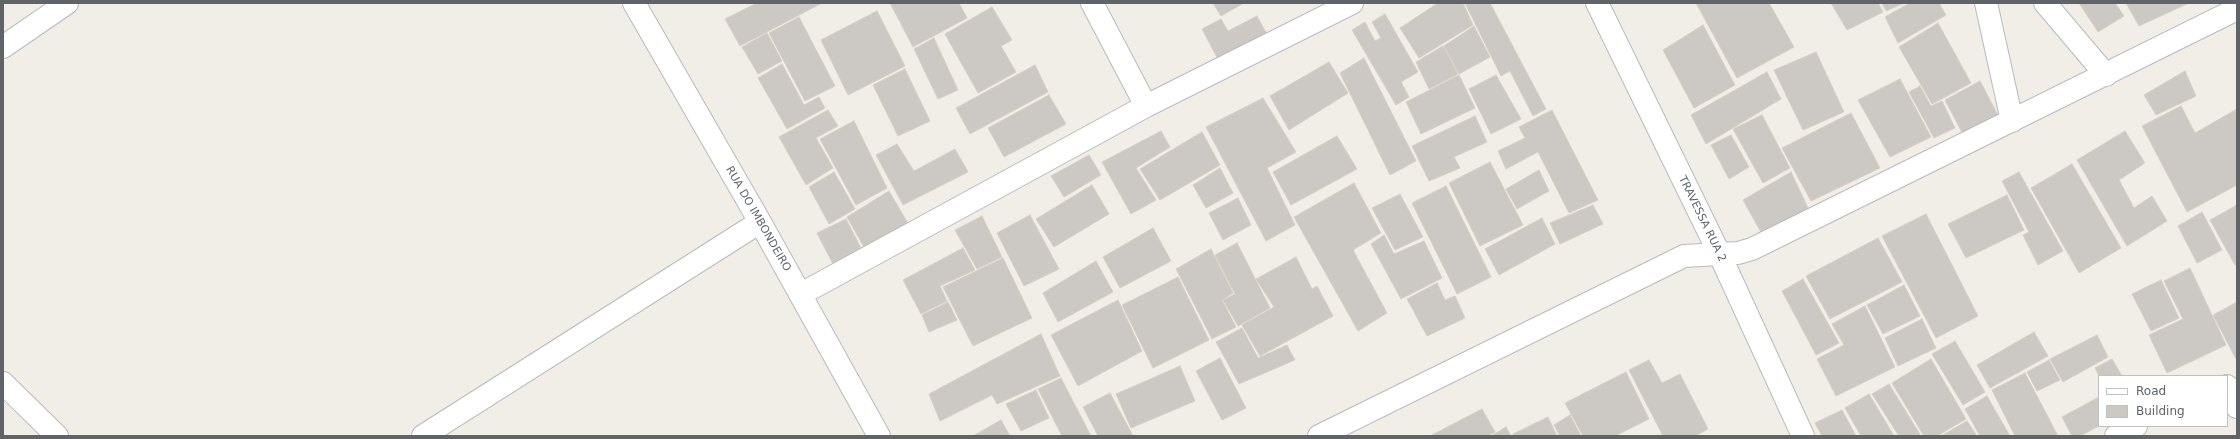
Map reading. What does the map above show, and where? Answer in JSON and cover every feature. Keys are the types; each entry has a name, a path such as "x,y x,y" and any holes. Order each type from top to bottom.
{"street":[{"path":"3,47 67,3"},
{"name":"RUA DO IMBONDEIRO","path":"634,3 760,222 879,436"},
{"path":"1092,3 1146,106"},
{"path":"800,294 1146,106 1352,3"},
{"name":"TRAVESSA RUA 2","path":"1597,3 1719,253 1803,436"},
{"path":"1986,3 2012,121"},
{"path":"2045,3 2106,76"},
{"path":"1319,436 1346,430 1684,256 1738,253 1752,248 2106,76 2237,9"},
{"path":"423,436 760,222"},
{"path":"2228,379 2237,374"},
{"path":"3,383 57,436"},
{"path":"2228,388 2237,407"},
{"path":"2116,436 2134,427"}],"building":[{"path":"757,3 822,3 740,46 725,19"},
{"path":"890,3 959,3 967,18 913,47"},
{"path":"1213,3 1244,3 1221,16"},
{"path":"1438,3 1463,3 1473,25 1419,58 1400,28"},
{"path":"1465,3 1490,3 1546,109 1533,116 1510,71 1501,76"},
{"path":"1696,3 1769,3 1794,47 1737,78"},
{"path":"1831,3 1878,3 1883,12 1847,30"},
{"path":"1882,3 1904,3 1886,11"},
{"path":"1910,3 1939,3 1946,15 1898,43 1885,17"},
{"path":"2079,3 2115,3 2124,16 2098,32"},
{"path":"2126,3 2189,3 2139,26"},
{"path":"992,7 1012,40 1001,46 1016,72 978,93 945,34"},
{"path":"877,11 905,66 848,95 821,40"},
{"path":"1385,14 1418,72 1401,82 1409,97 1396,105 1352,30 1365,22 1375,41 1381,38 1372,22"},
{"path":"1257,16 1270,40 1221,65 1202,29 1221,19 1228,31"},
{"path":"799,17 835,86 805,101 769,33"},
{"path":"1938,23 1971,83 1932,104 1899,47"},
{"path":"1703,25 1735,85 1694,108 1663,50"},
{"path":"1474,26 1490,57 1459,74 1444,46"},
{"path":"767,33 782,61 758,74 742,47"},
{"path":"934,38 958,90 938,99 914,49"},
{"path":"1443,46 1458,74 1429,89 1416,62"},
{"path":"1816,52 1844,112 1803,130 1774,70"},
{"path":"1364,58 1416,161 1390,175 1340,73"},
{"path":"1329,62 1348,93 1289,130 1270,96"},
{"path":"782,64 804,105 819,97 825,108 787,129 758,78"},
{"path":"1035,65 1048,92 970,134 956,108"},
{"path":"905,69 930,121 898,136 873,85"},
{"path":"2185,71 2196,96 2156,115 2144,95"},
{"path":"1767,72 1781,99 1706,144 1691,115"},
{"path":"1459,75 1475,108 1421,134 1406,102"},
{"path":"1496,75 1521,119 1491,134 1469,89"},
{"path":"1900,79 1931,137 1890,157 1858,100"},
{"path":"1980,81 2001,121 1966,140 1945,100"},
{"path":"1920,86 1931,106 1942,101 1955,128 1934,138 1909,92"},
{"path":"1049,95 1066,124 1004,157 988,128"},
{"path":"1263,98 1296,152 1267,168 1295,225 1266,241 1206,127"},
{"path":"2181,106 2195,133 2237,109 2237,185 2187,212 2142,126"},
{"path":"828,110 838,126 816,138 833,168 806,185 779,137"},
{"path":"1552,110 1598,200 1569,213 1538,152 1506,169 1498,151 1525,138 1519,127"},
{"path":"1851,113 1880,168 1811,201 1782,148"},
{"path":"1762,115 1790,168 1763,183 1733,129"},
{"path":"1475,116 1487,142 1454,157 1460,168 1429,181 1412,146"},
{"path":"854,121 887,188 856,205 820,139"},
{"path":"1161,131 1170,147 1136,168 1156,200 1131,214 1102,162"},
{"path":"2125,131 2145,163 2119,180 2134,208 2152,196 2167,221 2127,246 2077,160"},
{"path":"1202,132 1220,165 1160,200 1140,169"},
{"path":"1731,135 1749,167 1729,179 1711,145"},
{"path":"1337,136 1357,169 1291,205 1273,172"},
{"path":"897,144 914,171 955,149 968,172 903,205 876,155"},
{"path":"1089,155 1101,175 1064,197 1051,176"},
{"path":"1490,162 1523,225 1480,246 1449,183"},
{"path":"2072,164 2121,248 2079,273 2031,188"},
{"path":"1220,168 1233,193 1206,208 1193,185"},
{"path":"1539,170 1549,191 1517,209 1506,189"},
{"path":"834,172 855,209 829,224 809,187"},
{"path":"1791,172 1808,208 1762,234 1743,200"},
{"path":"2019,172 2063,251 2038,265 2023,235 2029,232 2002,181"},
{"path":"1354,183 1381,233 1353,250 1387,313 1358,331 1294,217"},
{"path":"1092,185 1109,214 1054,247 1036,219"},
{"path":"1446,186 1491,277 1457,294 1412,203"},
{"path":"889,191 909,225 865,249 847,217"},
{"path":"1400,194 1423,237 1395,250 1372,208"},
{"path":"2007,195 2024,230 1966,258 1948,224"},
{"path":"1238,198 1251,225 1223,240 1209,213"},
{"path":"1593,205 1603,224 1560,244 1550,223"},
{"path":"2237,205 2237,264 2235,265 2210,220"},
{"path":"2202,212 2222,250 2197,263 2178,226"},
{"path":"1926,214 1978,316 1936,338 1882,236"},
{"path":"1030,215 1059,269 1024,286 997,233"},
{"path":"982,216 1002,257 977,269 955,230"},
{"path":"1542,218 1555,244 1499,275 1485,249"},
{"path":"846,219 864,254 835,268 817,233"},
{"path":"1153,228 1171,261 1120,288 1103,257"},
{"path":"1384,235 1394,254 1424,241 1442,278 1401,299 1371,244"},
{"path":"1878,238 1902,282 1830,319 1806,276"},
{"path":"1237,243 1270,308 1238,326 1223,300 1235,294 1215,255"},
{"path":"963,248 975,270 940,286 947,301 921,314 903,280"},
{"path":"1211,249 1233,293 1222,300 1236,327 1212,339 1176,269"},
{"path":"1296,257 1312,289 1317,286 1333,316 1260,356 1242,325 1274,307 1256,279"},
{"path":"1003,258 1032,318 973,346 943,287"},
{"path":"1096,261 1113,292 1058,322 1043,293"},
{"path":"2190,268 2226,345 2167,373 2149,335 2183,319 2164,281"},
{"path":"1178,277 1209,340 1153,368 1122,305"},
{"path":"1803,279 1839,343 1816,355 1782,291"},
{"path":"2161,280 2179,318 2151,331 2132,294"},
{"path":"1437,283 1445,300 1455,296 1465,318 1427,336 1407,299"},
{"path":"1904,285 1920,316 1883,334 1867,305"},
{"path":"1118,300 1142,351 1078,386 1051,335"},
{"path":"948,302 957,320 929,332 922,315"},
{"path":"2237,302 2237,359 2236,359 2213,315"},
{"path":"1865,306 1895,367 1836,396 1817,359 1844,345 1832,324"},
{"path":"1922,319 1936,348 1898,366 1885,338"},
{"path":"1242,328 1258,358 1287,345 1295,360 1239,384 1216,342"},
{"path":"2034,332 2048,356 1990,388 1977,365"},
{"path":"1041,334 1060,376 997,404 992,395 940,421 929,394"},
{"path":"2097,335 2108,357 2063,382 2050,359"},
{"path":"1955,341 1985,392 1963,405 1932,354"},
{"path":"1220,358 1246,408 1222,420 1196,371"},
{"path":"1931,359 1966,419 1937,436 1924,436 1892,383"},
{"path":"2112,359 2121,375 2098,375 2095,368"},
{"path":"1649,360 1662,383 1680,374 1708,429 1695,436 1663,436 1629,370"},
{"path":"2049,360 2060,380 2037,391 2027,372"},
{"path":"1180,366 1195,401 1131,428 1116,394"},
{"path":"1626,372 1649,419 1615,436 1583,436 1565,403"},
{"path":"2025,373 2058,436 2015,436 1992,390"},
{"path":"1061,378 1091,436 1062,436 1038,389"},
{"path":"1889,384 1921,436 1899,436 1872,394"},
{"path":"1036,390 1049,418 1021,431 1006,404"},
{"path":"1110,393 1133,436 1098,436 1083,407"},
{"path":"1869,394 1894,436 1861,436 1845,408"},
{"path":"1987,396 2010,436 1980,436 1965,409"},
{"path":"2098,398 2098,427 2080,436 2072,436 2062,417"},
{"path":"1482,409 1495,432 1487,436 1430,436"},
{"path":"1842,410 1856,436 1822,436 1815,423"},
{"path":"1570,415 1581,436 1560,436 1554,425"},
{"path":"1548,417 1557,436 1514,436 1513,434"},
{"path":"1001,420 1010,436 973,436"},
{"path":"1967,421 1977,436 1941,436"},
{"path":"1506,427 1511,436 1491,436"}]}
